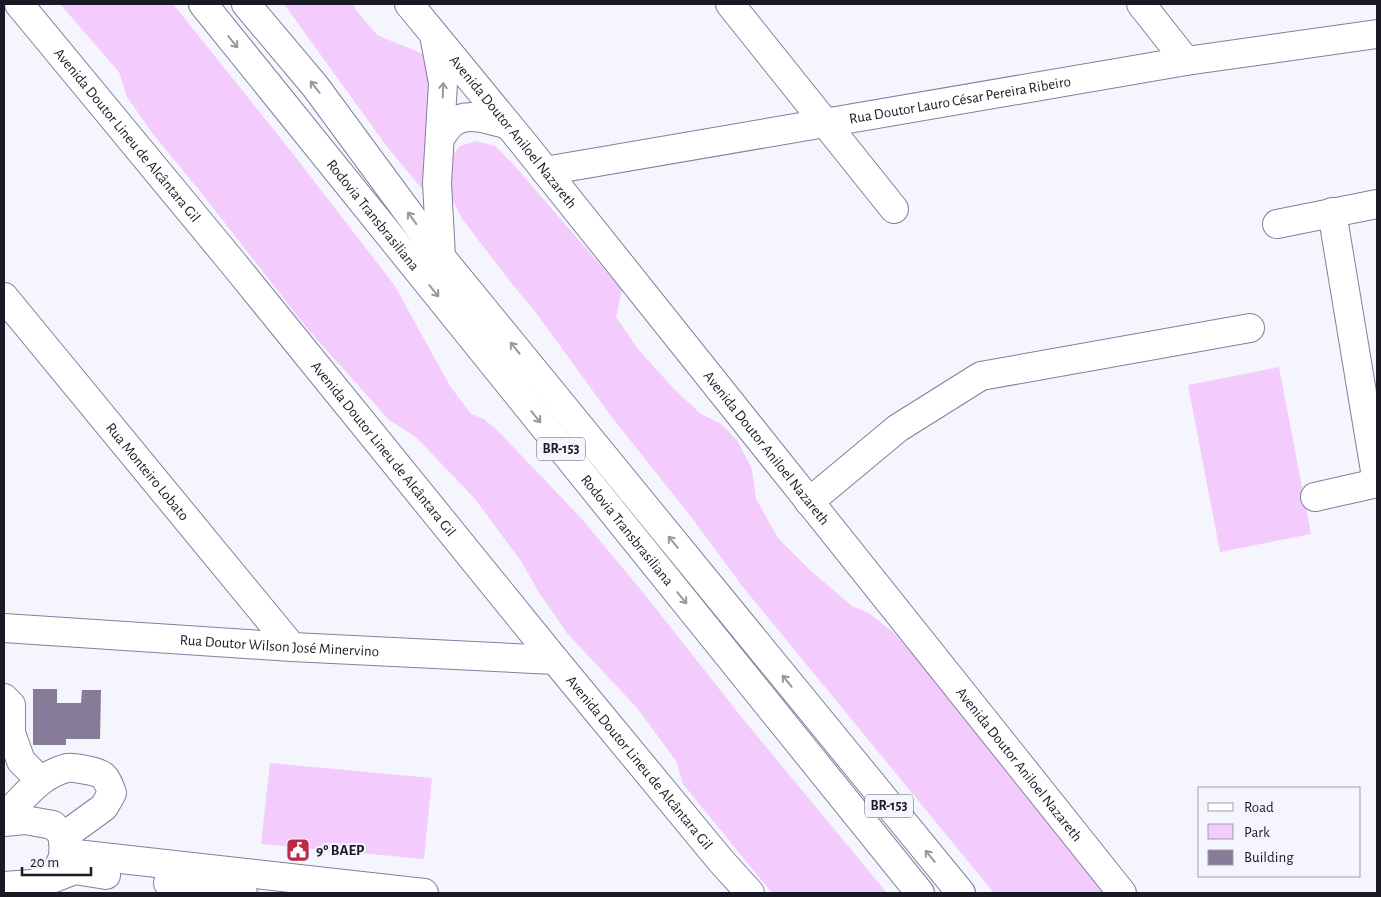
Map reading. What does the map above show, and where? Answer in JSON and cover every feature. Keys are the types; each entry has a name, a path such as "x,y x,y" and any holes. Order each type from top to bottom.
{"main road":[{"name":"Avenida Doutor Lineu de Alcântara Gil","path":"19,4 233,263 555,660 721,861 750,893"},
{"name":"Rodovia Transbrasiliana","path":"203,4 920,893"},
{"name":"Rodovia Transbrasiliana","path":"246,4 315,86 441,257 960,893"},
{"name":"Avenida Doutor Aniloel Nazareth","path":"409,4 545,171 1122,893"},
{"path":"730,4 894,210"},
{"path":"1141,4 1186,61"},
{"name":"Rua Doutor Lauro César Pereira Ribeiro","path":"545,171 1186,61 1377,34"},
{"path":"434,35 443,83 437,183 441,257"},
{"path":"440,138 451,124 466,118 485,119 508,125"},
{"path":"1277,224 1377,204"},
{"path":"1315,497 1377,483 1366,341 1332,212"},
{"name":"Rua Monteiro Lobato","path":"4,297 292,647"},
{"path":"809,502 898,428 981,376 1250,328"},
{"name":"Rua Doutor Wilson José Minervino","path":"4,628 292,647 555,660"},
{"path":"4,698 11,705 11,733 21,761 40,780"},
{"path":"4,816 40,780 68,768 99,772 107,779 112,793 104,807 64,839 63,857 54,878"},
{"path":"4,822 25,820 53,825 76,854 424,893"},
{"path":"4,886 32,884 75,870 243,893"}],"green space":[{"path":"60,4 173,4 290,150 395,286 450,386 471,414 484,419 499,432 581,518 646,596 743,719 887,893 772,893 683,784 676,761 637,708 567,633 538,591 521,561 475,499 416,437 389,420 306,327 153,134 127,97 119,72"},
{"path":"284,4 353,4 377,35 430,57 428,188 422,189 385,144"},
{"path":"476,141 495,146 514,165 622,290 616,317 638,349 674,389 701,414 721,424 737,440 752,469 756,499 778,538 812,572 852,606 869,613 895,634 962,710 1008,774 1109,893 994,893 742,586 692,518 611,416 534,310 463,220 452,199 447,177 448,161 460,146"},
{"path":"1279,367 1311,534 1220,552 1188,385"},
{"path":"270,763 432,778 424,859 261,844"}],"building":[{"path":"33,689 57,689 57,703 81,703 82,690 101,690 100,739 66,739 66,745 33,745"}],"place":[{"name":"9º BAEP","path":"298,850"}]}
